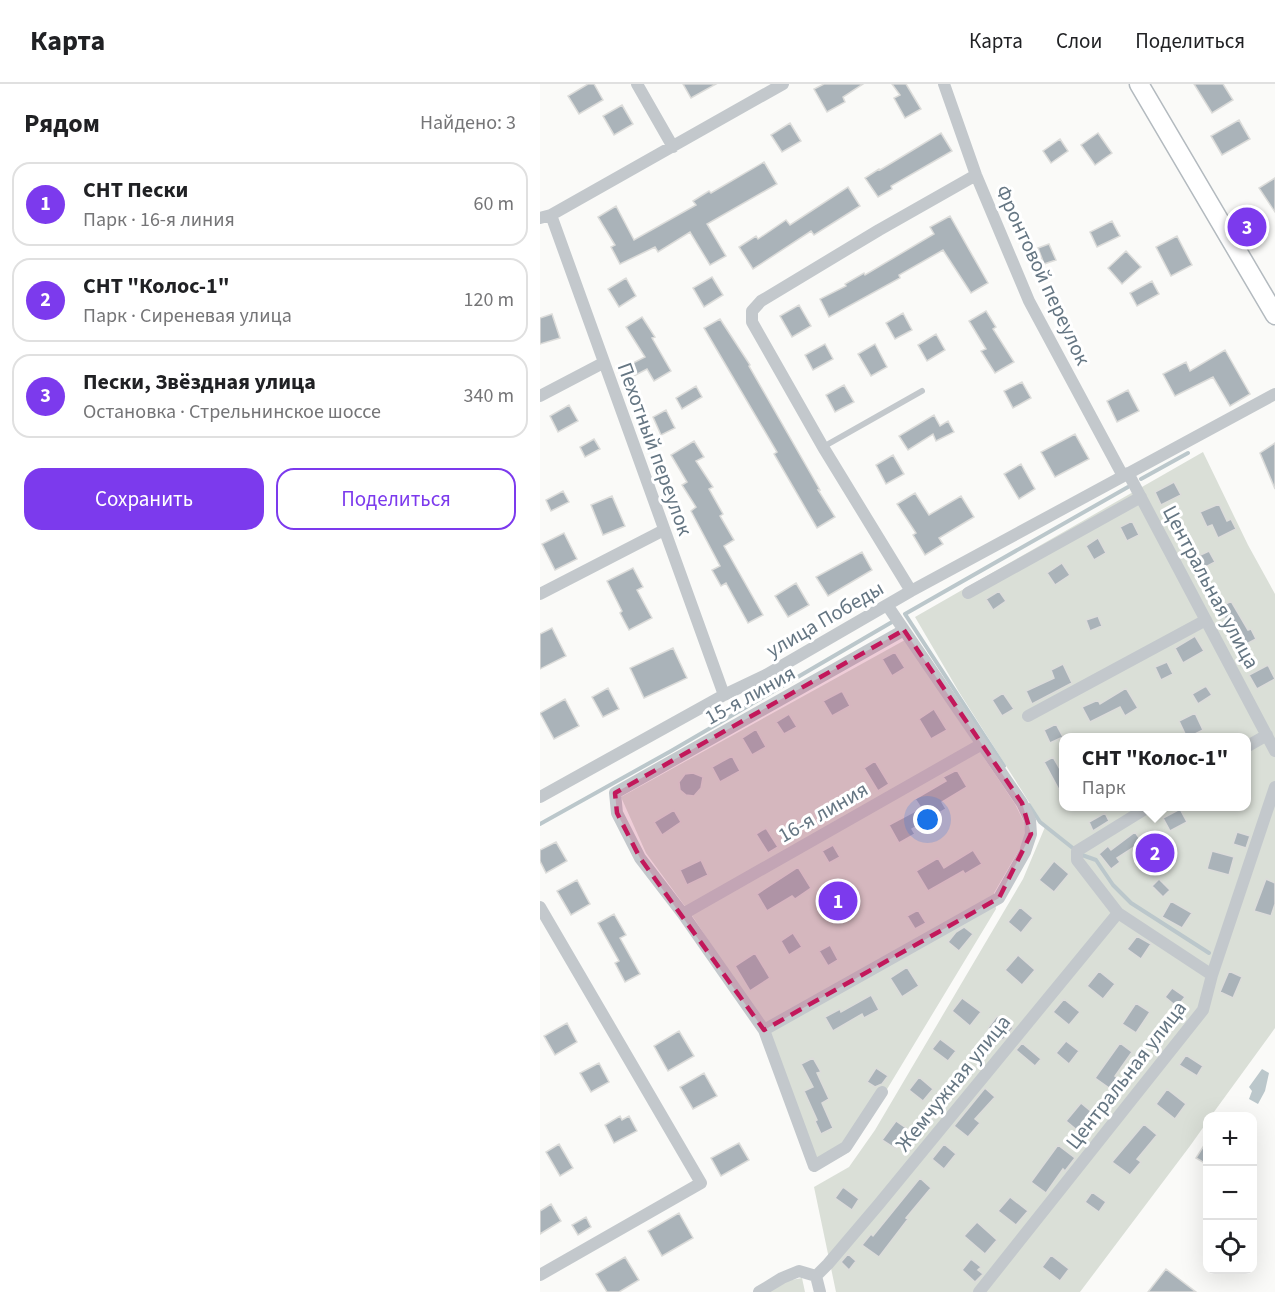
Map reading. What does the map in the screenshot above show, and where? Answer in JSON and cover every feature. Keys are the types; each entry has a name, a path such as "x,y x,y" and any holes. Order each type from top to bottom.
{"main road":[{"path":"1139,84 1275,315"}],"street":[{"path":"637,84 673,147"},
{"path":"545,217 783,84"},
{"name":"Фронтовой переулок","path":"944,84 976,175 1029,301 1062,366 1126,475"},
{"path":"911,591 823,447 752,322 752,311 761,301 976,175"},
{"name":"Пехотный переулок","path":"545,217 603,363 724,695"},
{"path":"540,396 603,363"},
{"name":"улица Победы","path":"540,797 724,695 766,675 911,591 1275,394"},
{"name":"Центральная улица","path":"1126,475 1141,497 1275,751"},
{"path":"968,593 1141,497"},
{"path":"540,594 664,530"},
{"path":"764,1030 999,898 1025,852 1031,834 1030,820 1022,803 887,605"},
{"path":"1028,716 1206,620"},
{"name":"15-я линия","path":"683,914 640,858 617,813 615,793 904,630"},
{"path":"1251,744 1267,735"},
{"name":"16-я линия","path":"683,914 982,744"},
{"name":"Центральная улица","path":"979,1292 1203,1010 1212,975 1275,787"},
{"path":"1143,811 1077,851 1077,860 1118,913 1212,975"},
{"path":"540,907 701,1183 541,1272"},
{"name":"Жемчужная улица","path":"816,1276 879,1204 1118,913"},
{"path":"683,914 764,1030 814,1166 846,1147 882,1092"},
{"path":"759,1292 799,1271 816,1276 819,1292"}],"lane":[{"path":"823,447 922,391"}],"highlighted area":[{"path":"904,630 1022,803 1031,834 999,898 764,1030 640,858 617,813 615,793"}],"shaded area":[{"path":"1203,452 1248,545 1275,594 1275,1028 1214,1112 1203,1112 1203,1128 1080,1292 836,1292 814,1187 849,1167 875,1130 1023,879 1045,827 959,692 915,617"},
{"path":"905,640 1015,804 1024,822 1026,838 994,893 996,909 849,1152 819,1169 770,1035 695,920 646,853 621,797"},
{"path":"1262,1069 1269,1073 1265,1091 1258,1104 1249,1099 1252,1091 1249,1087"},
{"path":"802,1278 805,1292 768,1292 786,1281"}],"building":[{"path":"588,84 594,84 603,100 579,114 568,96"},
{"path":"683,84 716,84 691,98"},
{"path":"824,84 863,84 843,97 845,102 827,112 814,89"},
{"path":"892,84 906,84 921,109 905,118 894,98 900,95"},
{"path":"1194,84 1223,84 1233,100 1212,113"},
{"path":"622,105 633,124 614,135 603,116"},
{"path":"1239,120 1250,139 1222,155 1211,136"},
{"path":"790,123 801,141 782,152 771,135"},
{"path":"941,133 952,151 891,186 892,189 878,197 865,178"},
{"path":"1098,133 1112,153 1095,165 1081,145"},
{"path":"1060,139 1068,151 1051,163 1043,151"},
{"path":"764,162 777,184 707,224 726,256 710,265 690,232 658,252 655,247 620,264 611,247 615,245 598,217 616,206 634,240 696,205 693,201 709,191 711,193"},
{"path":"1275,178 1275,212 1259,188"},
{"path":"848,187 860,206 814,235 811,231 753,269 739,247 756,236 758,239 786,220 790,225"},
{"path":"950,216 988,283 971,293 943,250 899,275 900,278 829,317 820,299 934,234 930,227"},
{"path":"1112,221 1120,236 1097,247 1090,232"},
{"path":"1177,236 1192,265 1171,276 1156,247"},
{"path":"1049,244 1056,260 1044,264 1038,248"},
{"path":"1126,251 1141,267 1122,284 1108,268"},
{"path":"712,277 723,295 704,307 693,288"},
{"path":"626,278 636,296 619,307 608,289"},
{"path":"1152,281 1159,294 1137,306 1130,293"},
{"path":"799,305 811,326 792,337 780,316"},
{"path":"986,311 996,327 993,329 1014,362 995,373 981,351 986,349 969,321"},
{"path":"903,313 912,330 895,339 886,323"},
{"path":"552,314 560,338 540,344 540,318"},
{"path":"642,317 655,337 652,338 671,371 654,381 647,369 630,378 625,367 645,357 626,327"},
{"path":"720,319 750,365 835,517 817,528 774,454 777,452 704,328"},
{"path":"936,334 945,350 927,361 918,345"},
{"path":"825,344 833,359 813,370 805,355"},
{"path":"875,344 887,367 871,376 858,354"},
{"path":"1225,350 1250,394 1230,406 1213,377 1175,396 1163,374 1186,362 1190,371"},
{"path":"1022,382 1031,398 1013,408 1004,391"},
{"path":"844,385 854,402 835,412 826,395"},
{"path":"696,386 702,397 682,409 676,398"},
{"path":"1128,390 1139,411 1117,422 1107,401"},
{"path":"569,405 578,421 558,432 550,416"},
{"path":"666,410 675,428 661,435 653,417"},
{"path":"934,415 940,426 948,421 954,432 936,441 933,434 908,450 899,436"},
{"path":"1075,434 1089,459 1055,477 1041,452"},
{"path":"594,439 600,449 585,457 580,447"},
{"path":"694,441 704,457 696,461 713,487 709,489 723,514 720,516 734,540 724,546 763,615 748,623 726,583 721,586 712,570 720,566 691,511 696,507 682,485 687,482 671,455"},
{"path":"1275,443 1275,489 1260,453"},
{"path":"893,455 904,474 886,484 876,465"},
{"path":"1021,464 1035,489 1019,499 1004,474"},
{"path":"1174,482 1181,495 1161,505 1155,492"},
{"path":"563,491 569,502 551,511 546,500"},
{"path":"915,493 929,515 961,496 974,517 939,538 943,544 925,555 913,535 916,533 897,504"},
{"path":"612,496 625,526 603,535 591,505"},
{"path":"1219,504 1227,521 1231,519 1236,529 1218,538 1212,525 1207,527 1200,512"},
{"path":"1132,521 1139,535 1127,541 1120,527"},
{"path":"564,533 577,559 555,570 542,544"},
{"path":"1098,538 1106,553 1094,560 1086,546"},
{"path":"1209,551 1215,562 1200,570 1194,558"},
{"path":"862,552 872,570 828,596 816,577"},
{"path":"1062,563 1070,575 1055,585 1047,573"},
{"path":"633,568 643,587 637,590 652,618 629,630 607,581"},
{"path":"796,583 809,605 788,617 775,596"},
{"path":"999,591 1006,601 993,610 986,599"},
{"path":"1231,601 1256,639 1239,648 1233,638 1236,637 1219,608"},
{"path":"1098,616 1102,626 1090,631 1086,620"},
{"path":"552,628 566,656 540,669 540,634"},
{"path":"1195,636 1204,651 1183,663 1175,648"},
{"path":"673,648 687,678 644,698 630,668"},
{"path":"895,652 905,668 892,676 882,659"},
{"path":"1167,662 1173,674 1161,680 1155,667"},
{"path":"1063,664 1072,683 1032,704 1026,691 1054,678 1051,670"},
{"path":"1268,665 1275,679 1257,689 1249,675"},
{"path":"1206,686 1212,695 1198,704 1192,694"},
{"path":"608,688 619,709 603,717 592,697"},
{"path":"1126,688 1138,708 1125,716 1120,707 1090,722 1082,707 1098,700 1100,704"},
{"path":"842,691 850,706 832,716 823,701"},
{"path":"1003,693 1014,709 1002,716 992,700"},
{"path":"565,699 579,726 554,739 540,713"},
{"path":"934,709 947,730 931,739 919,719"},
{"path":"1195,713 1203,730 1197,733 1185,733 1179,721"},
{"path":"789,714 797,727 784,734 776,722"},
{"path":"1056,724 1061,733 1059,739 1050,743 1044,730"},
{"path":"756,729 766,747 752,755 742,738"},
{"path":"732,756 740,771 720,782 712,767"},
{"path":"1053,757 1059,767 1059,790 1044,762"},
{"path":"875,761 889,784 878,791 864,768"},
{"path":"957,770 967,787 942,802 946,809 912,829 915,834 899,843 889,825 921,808 915,799 946,781 943,777"},
{"path":"693,773 703,777 701,788 694,796 686,795 680,790 679,782 685,774"},
{"path":"836,800 842,811 827,819 821,807"},
{"path":"674,810 681,822 662,835 654,822"},
{"path":"1181,811 1187,822 1170,831 1163,818"},
{"path":"1105,813 1109,821 1093,831 1089,822"},
{"path":"766,828 778,847 768,853 756,834"},
{"path":"1135,832 1142,842 1117,858 1120,862 1111,869 1099,854 1108,846 1111,850"},
{"path":"1237,832 1250,836 1246,848 1233,844"},
{"path":"556,842 567,861 546,873 540,861 540,850"},
{"path":"833,845 840,857 829,863 822,851"},
{"path":"1160,848 1166,858 1156,864 1150,853"},
{"path":"973,850 982,864 965,874 963,871 928,891 916,871 938,858 944,868"},
{"path":"1212,851 1234,857 1229,875 1207,869"},
{"path":"701,860 708,875 687,885 680,870"},
{"path":"1054,861 1069,874 1054,892 1039,880"},
{"path":"798,867 811,888 795,899 792,896 767,911 757,894"},
{"path":"1159,879 1170,890 1163,897 1152,886"},
{"path":"1266,879 1275,883 1275,904 1271,916 1254,911"},
{"path":"577,880 590,904 571,915 557,891"},
{"path":"1171,901 1192,913 1182,928 1162,917"},
{"path":"1020,907 1033,918 1021,933 1008,922"},
{"path":"918,910 926,923 915,929 907,916"},
{"path":"614,914 626,935 620,938 640,974 625,982 615,963 619,961 598,923"},
{"path":"964,927 973,934 959,951 948,942 956,932"},
{"path":"793,933 802,947 789,955 781,941"},
{"path":"1137,936 1151,944 1141,959 1127,949"},
{"path":"830,945 838,960 828,966 819,951"},
{"path":"755,953 770,978 750,991 735,966"},
{"path":"1018,955 1035,970 1022,985 1005,970"},
{"path":"907,967 919,986 902,997 890,978"},
{"path":"1099,971 1115,984 1103,999 1087,986"},
{"path":"1229,971 1242,977 1233,998 1220,992"},
{"path":"1172,988 1185,997 1177,1007 1165,997"},
{"path":"871,995 879,1010 864,1018 862,1014 833,1031 825,1017 840,1009 841,1012"},
{"path":"962,998 981,1012 970,1026 952,1011"},
{"path":"1064,999 1080,1012 1069,1025 1053,1012"},
{"path":"1136,1003 1150,1012 1136,1033 1122,1024"},
{"path":"997,1016 1013,1028 1003,1040 988,1028"},
{"path":"567,1023 577,1042 555,1055 544,1036"},
{"path":"679,1031 694,1056 668,1071 654,1046"},
{"path":"940,1039 956,1051 948,1061 932,1049"},
{"path":"1066,1041 1079,1051 1069,1064 1056,1053"},
{"path":"1022,1043 1041,1059 1035,1066 1016,1050"},
{"path":"1120,1043 1132,1052 1115,1076 1119,1079 1112,1090 1095,1078"},
{"path":"1186,1055 1203,1066 1197,1076 1179,1065"},
{"path":"813,1058 821,1072 817,1073 829,1099 822,1103 833,1128 821,1134 804,1091 813,1087 801,1064"},
{"path":"599,1063 609,1082 591,1092 580,1073"},
{"path":"876,1068 888,1076 882,1084 875,1087 867,1082"},
{"path":"704,1073 717,1096 693,1109 680,1087"},
{"path":"919,1077 933,1089 923,1101 909,1090"},
{"path":"985,1088 995,1097 975,1119 980,1123 968,1137 954,1126"},
{"path":"1167,1089 1186,1104 1175,1119 1156,1104"},
{"path":"1081,1103 1093,1113 1078,1131 1066,1121"},
{"path":"620,1116 622,1120 629,1116 637,1131 614,1143 605,1125"},
{"path":"896,1121 909,1130 896,1149 882,1140"},
{"path":"1144,1124 1157,1135 1137,1159 1141,1162 1130,1175 1112,1162"},
{"path":"739,1143 749,1160 721,1176 711,1158"},
{"path":"559,1144 573,1168 560,1176 546,1152"},
{"path":"944,1144 956,1154 944,1169 932,1159"},
{"path":"1058,1145 1075,1158 1065,1171 1063,1169 1046,1193 1031,1182"},
{"path":"1203,1147 1203,1162 1196,1158"},
{"path":"920,1178 931,1188 906,1218 908,1219 879,1257 862,1245 871,1234 873,1236"},
{"path":"843,1187 859,1199 852,1210 835,1198"},
{"path":"1092,1192 1106,1202 1099,1212 1085,1202"},
{"path":"1010,1197 1028,1211 1016,1225 998,1211"},
{"path":"551,1204 561,1221 540,1234 540,1211"},
{"path":"679,1213 693,1238 662,1256 648,1231"},
{"path":"586,1217 591,1227 578,1235 572,1225"},
{"path":"977,1222 997,1240 985,1254 964,1236"},
{"path":"848,1254 856,1261 849,1270 841,1262"},
{"path":"1051,1255 1069,1269 1060,1281 1042,1267"},
{"path":"625,1257 639,1280 619,1292 607,1292 596,1274"},
{"path":"971,1259 981,1267 978,1270 983,1274 975,1282 962,1270"},
{"path":"1166,1269 1196,1292 1148,1292"}],"waterway":[{"path":"1141,479 1188,453"},
{"path":"1004,766 905,614 1128,487"},
{"path":"540,824 671,751 892,622"},
{"path":"1029,805 1040,822 1074,849"},
{"path":"1082,855 1096,860 1113,885 1131,903 1209,953"}],"place":[{"name":"Пески, Звёздная улица","path":"1247,227"},
{"name":"СНТ \"Колос-1\"","path":"1155,853"},
{"name":"СНТ Пески","path":"838,901"}]}
